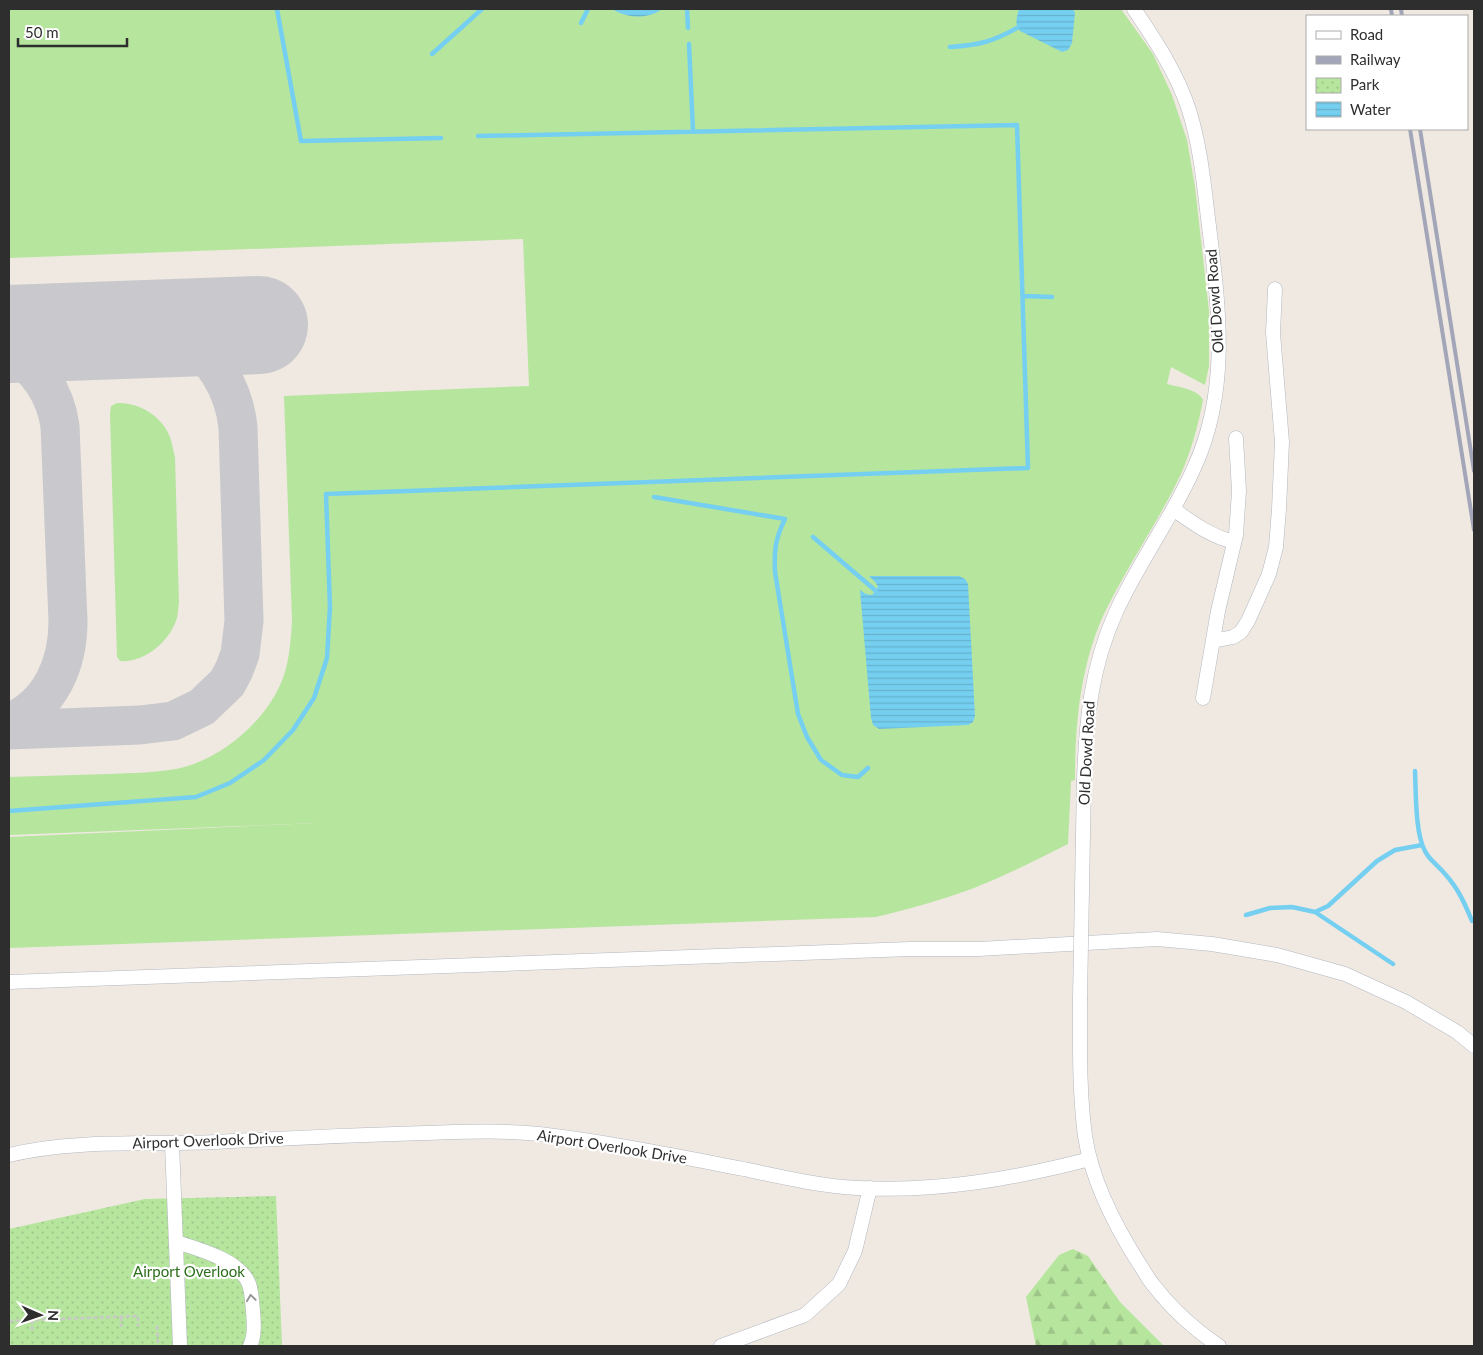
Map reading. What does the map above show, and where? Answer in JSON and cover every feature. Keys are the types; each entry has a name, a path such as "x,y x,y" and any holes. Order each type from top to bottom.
{"street":[{"name":"Old Dowd Road","path":"1134,9 1172,70 1188,108 1198,143 1219,310 1220,356 1216,397 1195,467 1116,612 1105,639 1089,699 1085,738 1084,780 1080,1082 1090,1159 1100,1189 1122,1238 1155,1287 1200,1333 1220,1346"},
{"path":"1213,641 1233,638 1241,632 1248,621 1269,574 1276,547 1282,442 1273,333 1275,289"},
{"path":"1203,698 1218,611 1234,542 1239,492 1236,438"},
{"path":"1173,509 1202,530 1218,538 1234,542"},
{"path":"9,982 881,950 979,949 1157,939 1212,944 1277,955 1345,974 1406,1002 1457,1032 1474,1046"},
{"name":"Airport Overlook Drive","path":"9,1155 33,1149 74,1145 172,1144 389,1134 477,1132 536,1134 598,1141 799,1180 856,1188 925,1188 976,1183 1032,1174 1090,1159"},
{"path":"172,1144 180,1346"},
{"path":"722,1346 804,1314 839,1284 855,1251 870,1188"},
{"path":"176,1242 226,1261 240,1270 249,1282 254,1326 250,1346"}],"path":[{"path":"9,1321 138,1316 138,1326"},
{"path":"121,1317 121,1327"},
{"path":"32,1320 32,1330"},
{"path":"157,1326 158,1346"}],"green space":[{"path":"9,9 1121,9 1153,54 1172,95 1187,140 1195,187 1209,311 1209,366 1205,385 1171,367 1167,384 1197,393 1203,400 1201,410 1191,448 1180,476 1112,598 1095,636 1080,696 1075,780 1071,781 1068,844 974,888 876,917 9,948 9,837 317,823 9,835 9,777 133,773 176,769 210,757 227,746 256,721 269,705 285,672 292,620 284,396 529,386 523,239 9,258"},
{"path":"117,403 133,405 156,417 170,437 175,457 179,603 177,618 169,635 155,649 129,661 120,661 117,657 110,413 111,406"},
{"name":"Airport Overlook","path":"276,1196 282,1346 9,1346 9,1229 145,1199"},
{"path":"1073,1249 1088,1256 1120,1302 1164,1346 1036,1346 1026,1297 1059,1255"}],"water":[{"path":"612,9 662,9 650,15 630,16"},
{"path":"1019,9 1073,9 1075,13 1072,43 1068,50 1062,52 1020,31 1017,23"},
{"path":"869,576 959,576 965,579 968,584 975,716 973,722 968,725 879,729 873,725 860,590 872,595 878,587"}],"waterway":[{"path":"277,9 301,141 441,138"},
{"path":"432,54 482,9"},
{"path":"581,23 588,9"},
{"path":"687,9 688,28"},
{"path":"950,47 985,42 1017,28"},
{"path":"689,44 693,131"},
{"path":"9,811 196,797 230,783 264,760 293,730 314,698 327,658 330,607 326,494 1028,468 1017,125 478,136"},
{"path":"1024,296 1052,297"},
{"path":"654,497 785,519 776,545 775,572 798,714 807,737 821,760 842,775 858,777 868,768"},
{"path":"813,537 876,591"},
{"path":"1415,771 1419,834 1425,851 1450,879 1464,902 1472,921"},
{"path":"1246,915 1270,908 1292,907 1315,912 1328,906 1377,861 1395,850 1422,845"},
{"path":"1315,912 1393,964"}],"taxiway":[{"path":"9,730 140,725 173,721 202,707 227,683 240,654 244,621 238,427 232,399 219,373 201,351 189,342 176,336 142,329"},
{"path":"9,350 28,364 43,382 49,391 58,414 68,621 65,653 54,681 36,706 9,723"}],"runway":[{"path":"9,334 259,325"}],"railway":[{"path":"1391,9 1392,15"},
{"path":"1401,9 1402,15"},
{"path":"1410,130 1474,530"},
{"path":"1420,130 1474,471"}]}
